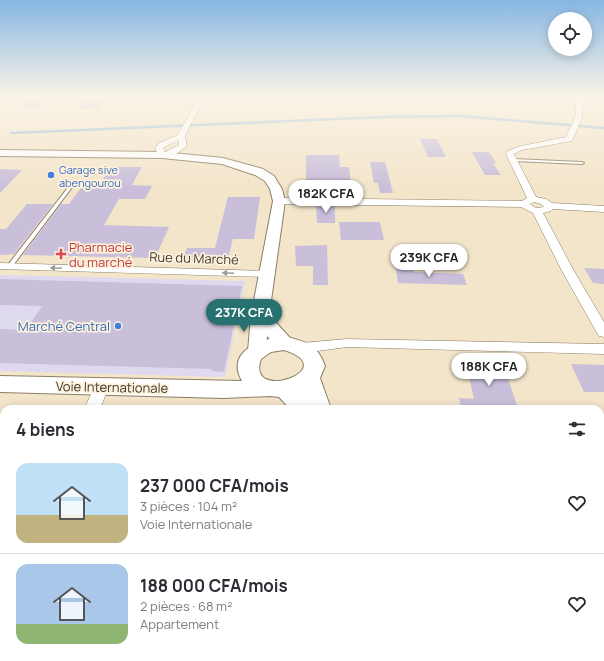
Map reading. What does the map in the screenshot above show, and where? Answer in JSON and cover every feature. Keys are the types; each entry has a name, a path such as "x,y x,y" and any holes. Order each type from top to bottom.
{"main road":[{"path":"298,405 248,370 248,363 257,351 270,345 302,357 318,405"},
{"name":"Voie Internationale","path":"1,386 102,386 224,390 268,385 303,384 302,357"}],"street":[{"path":"162,150 170,154 182,141 188,127"},
{"path":"576,127 571,133 569,139 516,149 511,151 510,154 568,271 604,333"},
{"path":"182,141 186,150 202,158"},
{"path":"0,153 133,155 162,150 223,161 259,172 270,179 276,189 280,201 260,316 257,351"},
{"path":"280,201 524,204 526,201 535,205"},
{"path":"535,205 542,201 549,206 604,209"},
{"name":"Rue du Marché","path":"5,266 267,274"},
{"path":"260,316 302,357 346,343 604,349"},
{"path":"94,405 102,386"}],"lane":[{"path":"514,160 582,163"},
{"path":"5,266 71,186"}],"shaded area":[{"name":"Marché Central","path":"0,275 245,281 225,377 0,371"}],"building":[{"path":"420,139 437,139 446,157 428,157"},
{"path":"472,152 489,152 496,163 493,163 501,175 485,175"},
{"path":"306,155 339,155 340,167 349,167 351,183 340,183 341,194 335,193 335,197 316,197 316,191 306,191"},
{"path":"370,162 385,162 393,193 380,193 378,183 374,183"},
{"path":"111,167 142,167 132,185 152,186 145,199 119,199 104,225 169,227 155,258 23,255 61,204 69,204 84,184 100,184"},
{"path":"0,169 22,170 0,193"},
{"path":"228,197 260,197 254,239 233,239 227,262 182,261 187,248 215,248"},
{"path":"27,204 53,204 14,254 0,255 0,229 6,229"},
{"path":"316,206 335,206 335,223 317,223"},
{"path":"339,222 380,222 384,240 341,240"},
{"path":"327,245 328,285 313,285 313,266 296,266 295,246"},
{"path":"584,268 604,269 604,284 593,283"},
{"path":"396,269 413,269 414,272 463,274 467,285 398,283"},
{"name":"Marché Central","path":"0,279 242,286 224,372 211,371 212,369 0,363 0,329 26,330 42,306 0,305"},
{"path":"465,361 503,363 517,405 460,405 459,398 474,399"},
{"path":"571,364 604,365 604,392 584,392"}],"waterway":[{"path":"11,133 154,127"},
{"path":"590,127 604,128"}],"place":[{"name":"Garage sive abengourou","path":"51,175"},
{"name":"Pharmacie du marché","path":"61,254"},
{"name":"Marché Central","path":"118,326"}]}
